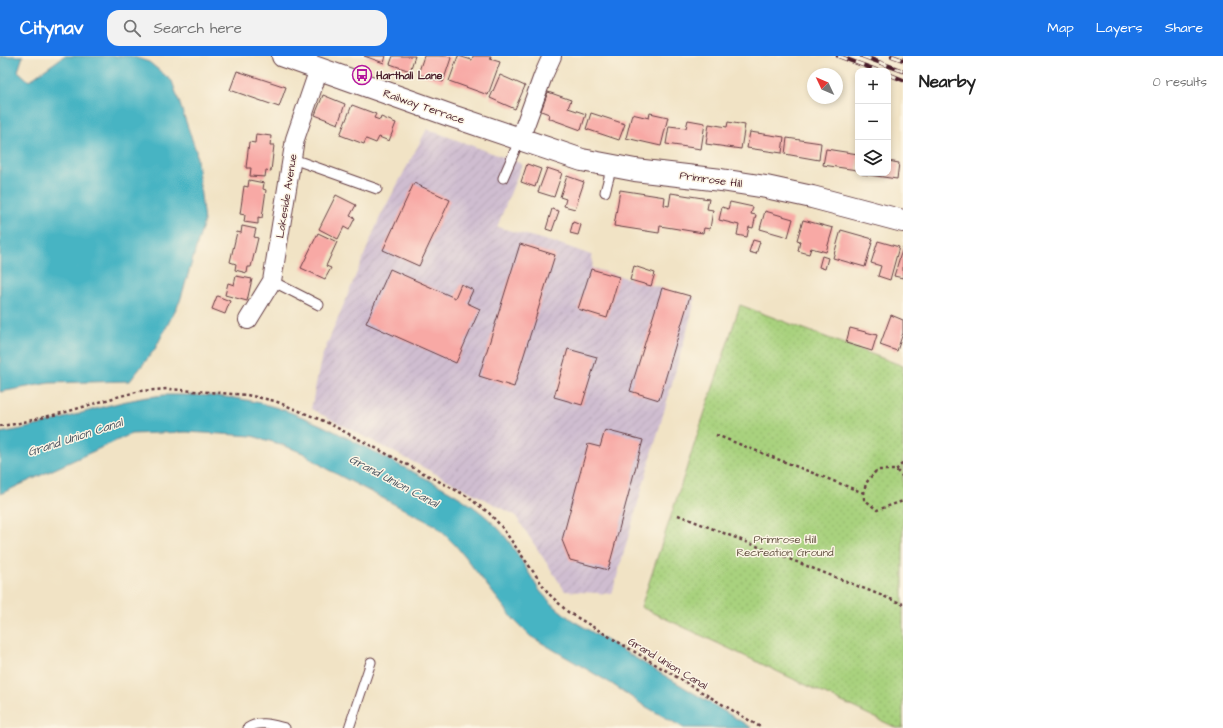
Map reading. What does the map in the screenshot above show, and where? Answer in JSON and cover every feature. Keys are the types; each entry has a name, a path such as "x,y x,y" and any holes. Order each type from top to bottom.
{"street":[{"path":"520,139 543,76 552,56"},
{"name":"Railway Terrace","path":"289,57 318,69 520,139"},
{"name":"Lakeside Avenue","path":"248,320 272,281 293,159 295,139 318,69"},
{"name":"Primrose Hill","path":"520,139 582,160 635,170 766,187 812,197 903,221"}],"lane":[{"path":"503,178 520,139"},
{"path":"293,159 377,188"},
{"path":"605,192 612,166"},
{"path":"272,281 319,305"},
{"path":"349,728 370,662"},
{"path":"248,728 253,725 265,724 285,728"}],"path":[{"name":"Grand Union Canal","path":"0,426 66,412 140,391 168,389 247,395 275,401 300,410 326,422 476,502 501,526 549,594 568,612 762,728"},
{"path":"716,435 864,493"},
{"path":"903,463 896,470 877,470 866,483 864,499 877,510 903,501"},
{"path":"896,470 903,477"},
{"path":"678,515 903,604"}],"shaded area":[{"path":"427,129 522,164 497,227 563,245 591,255 593,261 592,268 695,298 612,594 565,591 515,515 311,409 321,359 380,217"}],"green space":[{"name":"Primrose Hill Recreation Ground","path":"740,305 903,366 903,728 897,728 641,607"}],"water":[{"path":"0,56 23,56 18,71 29,81 64,56 131,56 149,62 172,81 196,151 204,222 180,301 155,349 130,381 49,383 0,392"},
{"path":"164,395 236,398 285,410 322,425 448,490 487,517 498,528 515,550 540,591 563,613 572,620 752,728 684,728 643,705 612,684 530,636 515,621 457,547 436,526 327,469 303,453 280,444 252,436 186,432 131,434 0,494 0,433 41,424 123,402"}],"building":[{"path":"364,56 386,56 384,63"},
{"path":"393,56 415,56 410,71 390,64"},
{"path":"424,56 447,56 451,58 443,82 418,74"},
{"path":"458,56 472,60 473,56 491,56 490,59 500,62 488,95 449,81"},
{"path":"237,71 286,87 279,107 230,90"},
{"path":"500,75 525,86 515,109 490,98"},
{"path":"548,92 571,100 568,108 586,114 581,130 548,118 549,114 541,111"},
{"path":"323,95 345,104 338,124 315,115"},
{"path":"352,105 376,114 374,118 380,120 381,117 396,123 389,141 379,137 376,143 366,139 364,144 340,135"},
{"path":"591,113 625,124 619,140 586,129"},
{"path":"650,113 668,117 661,146 626,138 632,114 649,118"},
{"path":"688,120 705,123 701,149 666,144 669,126 686,128"},
{"path":"728,122 745,125 741,149 706,144 709,124 727,127"},
{"path":"750,132 784,137 782,153 747,148"},
{"path":"256,134 271,136 270,145 274,145 271,171 266,170 265,177 250,176 251,168 246,168 249,142 255,143"},
{"path":"787,138 821,143 819,160 785,154"},
{"path":"826,149 855,154 855,170 823,165"},
{"path":"891,162 899,163 897,179 876,176 891,176"},
{"path":"527,164 541,169 535,187 521,182"},
{"path":"547,168 562,173 554,197 538,192"},
{"path":"567,176 584,182 575,209 564,206 566,199 560,197"},
{"path":"249,180 264,183 263,189 266,190 262,218 258,217 258,224 244,222 245,215 240,214 244,186 248,187"},
{"path":"414,183 450,200 419,266 383,250"},
{"path":"620,190 665,197 664,205 669,206 671,193 709,199 707,209 713,210 710,229 704,228 703,233 660,226 659,233 614,226"},
{"path":"336,195 356,205 350,216 355,218 349,230 344,227 338,239 319,229"},
{"path":"730,202 753,207 751,214 756,215 753,228 749,227 747,237 737,235 739,225 719,220 722,207 728,209"},
{"path":"552,209 559,211 552,231 546,229"},
{"path":"765,211 793,219 788,237 760,229"},
{"path":"803,220 833,228 826,252 811,248 809,254 798,251 800,241 797,240"},
{"path":"573,222 581,225 578,235 570,233"},
{"path":"242,226 256,229 254,237 258,238 251,267 248,267 247,273 235,270 236,264 230,262 237,232 241,233"},
{"path":"841,230 873,239 865,267 833,258"},
{"path":"318,233 337,242 326,266 331,268 325,279 301,268"},
{"path":"753,240 760,242 756,254 749,252"},
{"path":"878,241 899,247 890,280 878,276 881,266 871,263"},
{"path":"520,244 555,255 514,387 479,376"},
{"path":"903,247 903,278 894,276"},
{"path":"822,256 828,258 825,269 819,267"},
{"path":"634,266 655,273 651,286 630,280"},
{"path":"390,269 455,298 461,284 473,290 467,303 480,309 456,363 366,323"},
{"path":"591,269 619,277 607,318 578,309"},
{"path":"236,276 252,279 247,301 225,295 228,283 234,285"},
{"path":"662,288 690,296 659,400 630,391"},
{"path":"217,296 230,301 225,314 212,309"},
{"path":"891,315 903,320 903,333 897,351 880,345"},
{"path":"850,328 877,335 872,351 846,343"},
{"path":"568,349 597,357 582,405 554,397"},
{"path":"605,430 643,440 608,570 570,560 562,540 588,444 600,447"}],"railway":[{"path":"838,56 871,68"},
{"path":"862,56 903,71"},
{"path":"892,56 903,60"},
{"path":"891,75 903,80"}],"place":[{"name":"Harthall Lane","path":"362,75"}]}
